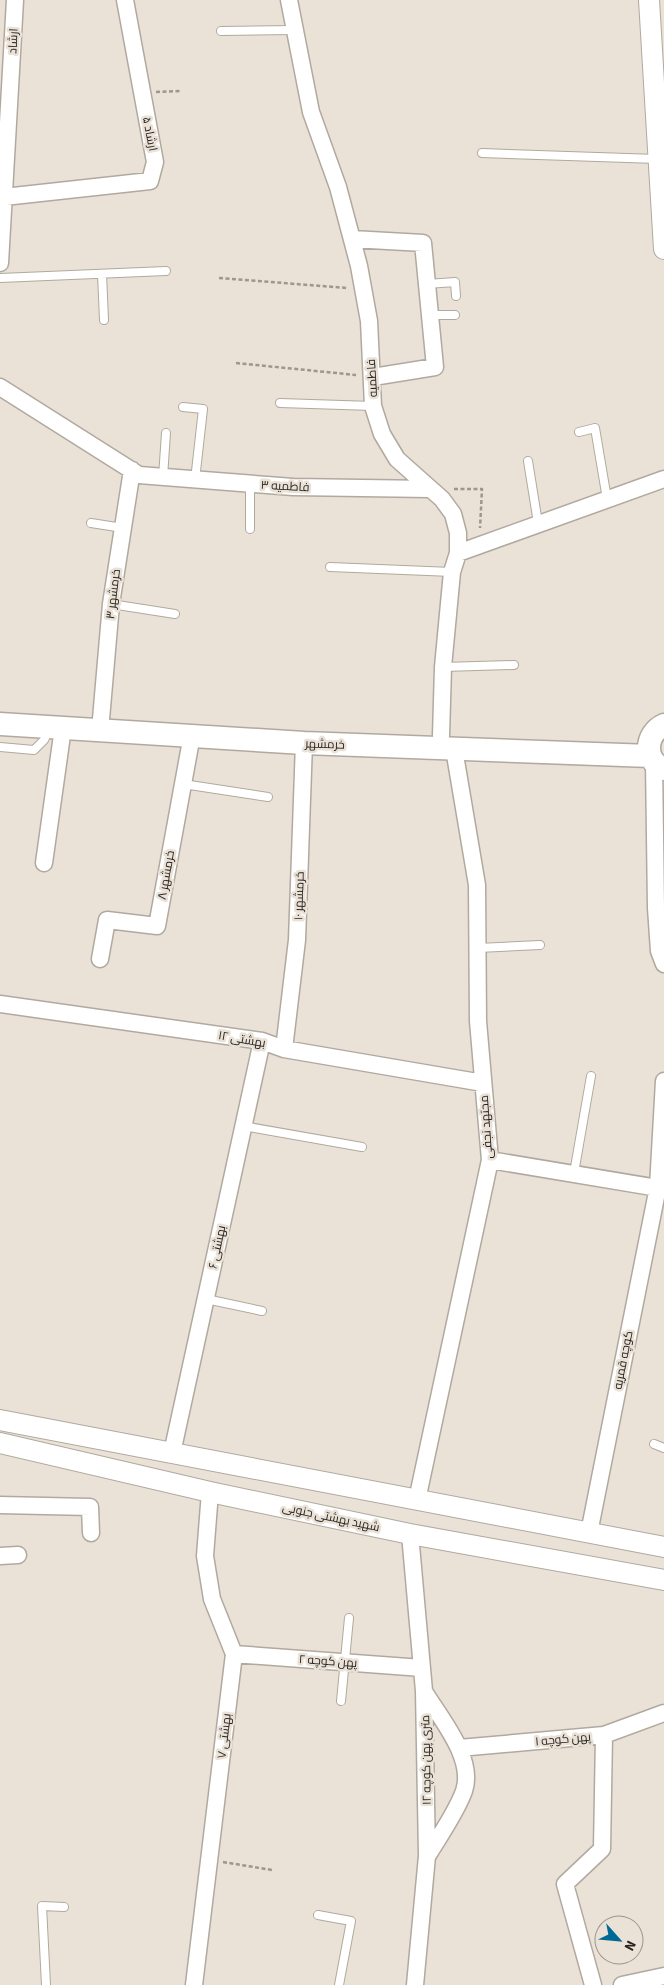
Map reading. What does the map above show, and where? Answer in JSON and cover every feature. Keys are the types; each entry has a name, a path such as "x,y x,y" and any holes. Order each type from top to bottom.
{"main road":[{"name":"خرمشهر","path":"0,714 55,724 101,719 448,742 654,759"},
{"name":"خرمشهر","path":"0,724 55,724 304,743 448,742"},
{"path":"654,759 652,735 664,725"}],"street":[{"name":"ارشاد","path":"0,263 4,196 5,102 15,0"},
{"name":"ارشاد ۵","path":"4,196 150,181 155,162 125,0"},
{"name":"فاطمیه","path":"289,0 311,112 338,187 363,289 369,321 374,406 382,434 397,459 442,499 453,514 458,533 458,553 452,572 443,667 448,742"},
{"path":"649,0 664,249"},
{"path":"352,239 423,243 435,367 373,377"},
{"path":"0,387 136,473"},
{"name":"فاطمیه ۳","path":"136,473 195,480 293,487 430,489"},
{"name":"خرمشهر ۳","path":"101,719 111,604 123,528 136,473"},
{"path":"458,553 664,479"},
{"path":"44,863 55,724"},
{"name":"خرمشهر ۸","path":"100,958 107,920 157,926 192,735"},
{"name":"مجتهد نجفی","path":"416,1500 490,1160 478,1021 477,885 448,742"},
{"name":"خرمشهر ۱۰","path":"284,1049 297,940 304,743"},
{"path":"654,759 660,908 659,951 664,964"},
{"name":"بهشتی ۱۲","path":"0,1004 262,1040 284,1049 483,1083"},
{"name":"بهشتی ۶","path":"172,1453 262,1040"},
{"name":"کوچه قمریه","path":"589,1533 661,1188 664,1081"},
{"path":"490,1160 661,1188"},
{"path":"0,1420 664,1547"},
{"name":"شهید بهشتی جنوبی","path":"0,1443 210,1492 410,1534 664,1580"},
{"path":"255,1501 262,1470"},
{"name":"بهشتی ۷","path":"194,1985 234,1654 212,1599 205,1556 210,1492"},
{"path":"0,1505 90,1507 91,1533"},
{"name":"۱۲ متری پهن کوچه","path":"410,1534 424,1691 427,1856 415,1985"},
{"path":"0,1556 18,1555"},
{"name":"پهن کوچه ۲","path":"234,1654 422,1668"},
{"path":"424,1691 459,1748 466,1768 465,1789 427,1856"},
{"name":"پهن کوچه ۱","path":"459,1748 604,1735 664,1713"},
{"path":"592,1985 565,1884 602,1849 604,1735"},
{"path":"622,1985 655,1980"}],"lane":[{"path":"221,31 295,30"},
{"path":"482,153 659,159"},
{"path":"0,278 166,271"},
{"path":"102,274 104,320"},
{"path":"427,284 455,282 456,296"},
{"path":"430,315 455,314"},
{"path":"280,403 374,406"},
{"path":"183,407 202,409 195,480"},
{"path":"579,432 595,428 607,499"},
{"path":"163,477 166,433"},
{"path":"528,461 538,523"},
{"path":"250,484 250,530"},
{"path":"91,523 123,528"},
{"path":"330,567 452,572"},
{"path":"111,604 175,614"},
{"path":"443,667 514,665"},
{"path":"0,748 34,750 55,724"},
{"path":"183,784 268,797"},
{"path":"478,948 540,945"},
{"path":"574,1173 591,1076"},
{"path":"243,1126 362,1148"},
{"path":"206,1299 262,1311"},
{"path":"654,1444 664,1448"},
{"path":"341,1701 349,1618"},
{"path":"46,1985 42,1906 64,1907"},
{"path":"318,1915 351,1921 339,1985"}],"path":[{"path":"142,92 181,91"},
{"path":"218,278 363,289"},
{"path":"236,362 373,377"},
{"path":"430,489 482,489 480,545"},
{"path":"209,1860 272,1870"}]}
